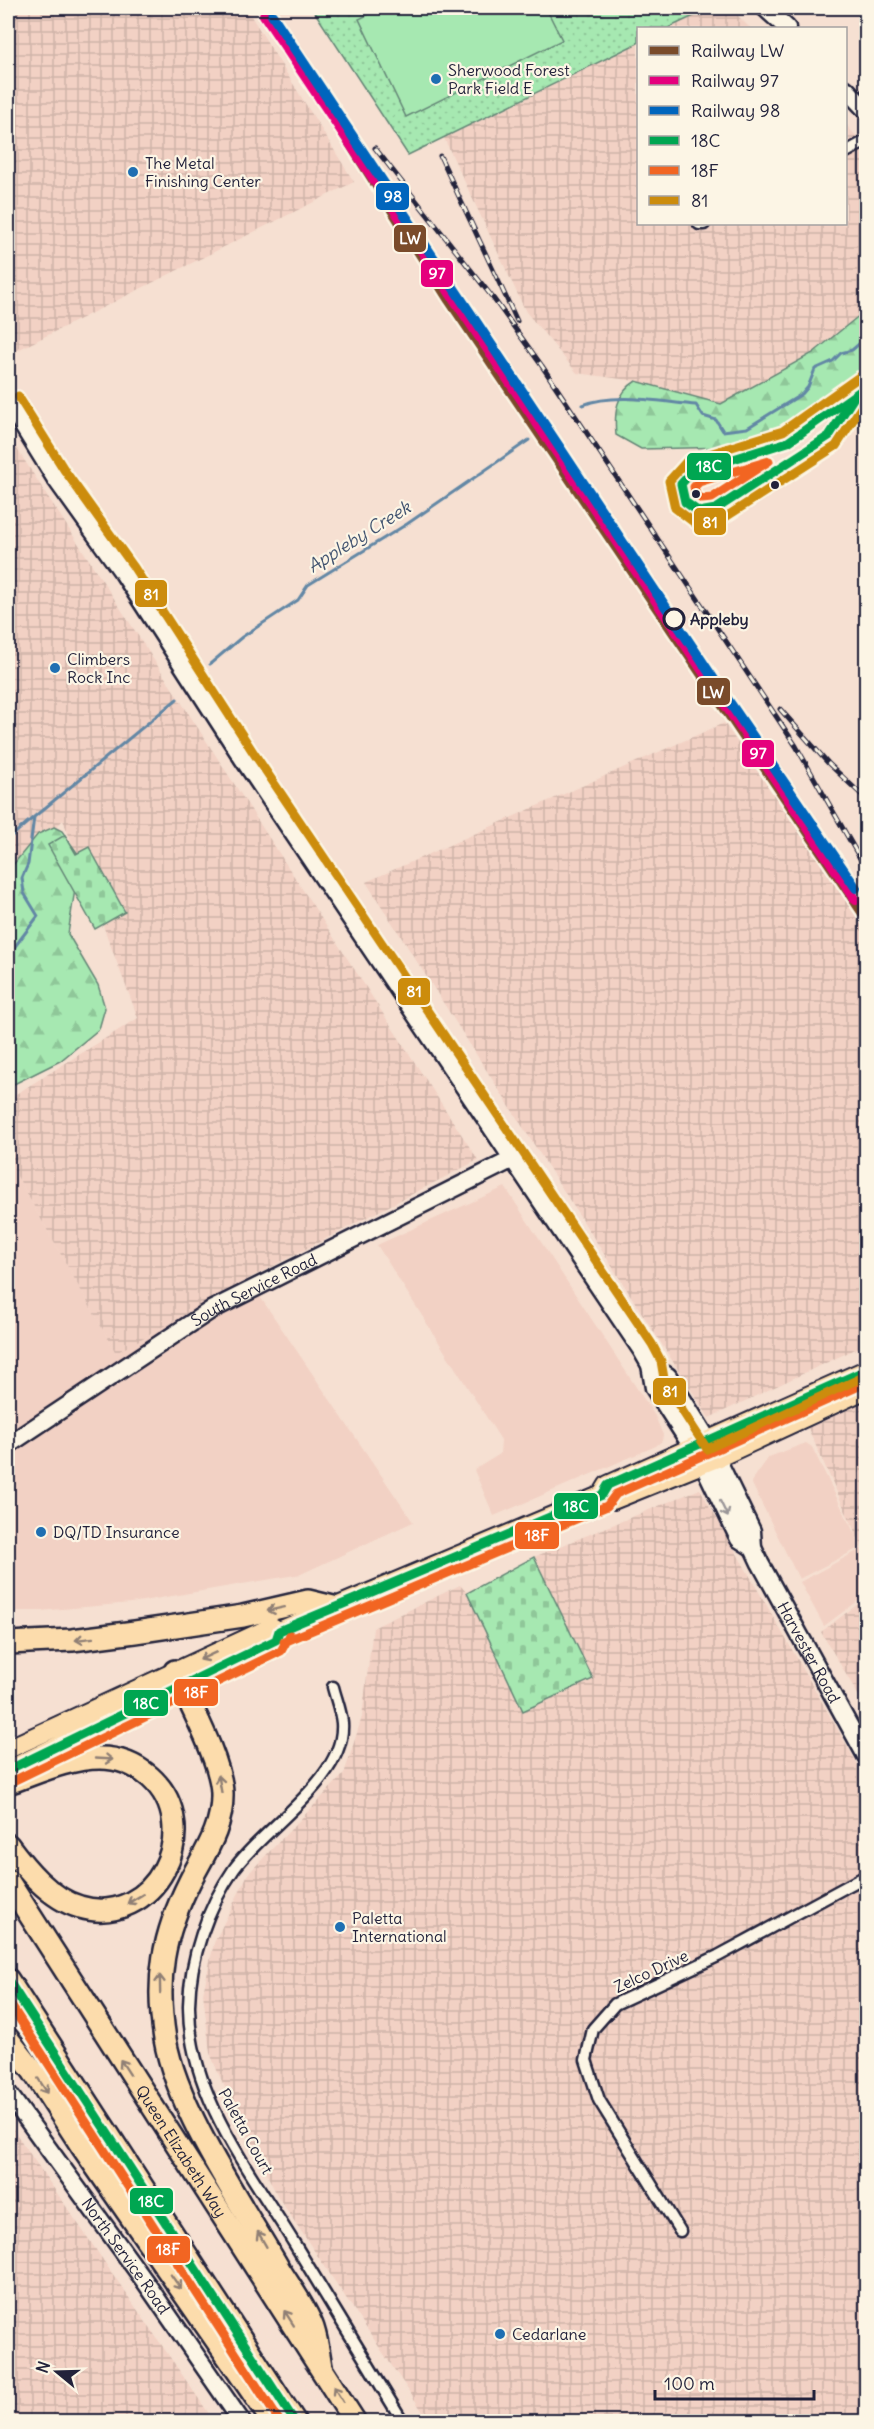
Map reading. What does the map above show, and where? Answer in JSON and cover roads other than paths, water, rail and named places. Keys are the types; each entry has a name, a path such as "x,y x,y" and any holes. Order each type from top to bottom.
{"highway":[{"path":"8,1643 72,1640 135,1632 240,1617 308,1601 333,1607"},
{"path":"178,1678 217,1771 222,1791 221,1811 212,1841 175,1916 162,1955 159,1975 160,2010 165,2042 172,2069 216,2160 313,2326 321,2367"},
{"path":"8,1783 80,1760 101,1758 123,1761 144,1772 162,1791 174,1816 175,1835 167,1869 156,1883 124,1905 103,1909 78,1907 61,1898 30,1872 8,1845"},
{"name":"Queen Elizabeth Way","path":"8,1881 355,2421"},
{"path":"8,1980 295,2421"},
{"path":"8,2039 33,2071 81,2145 273,2421"}],"main road":[{"path":"765,8 786,27"},
{"path":"847,90 867,110"},
{"name":"Harvester Road","path":"8,402 55,478 168,643 650,1365 654,1388 676,1422 700,1444"},
{"name":"South Service Road","path":"8,1445 211,1310 513,1159"},
{"name":"Harvester Road","path":"650,1365 668,1376 710,1461 739,1539 753,1548 867,1756"},
{"path":"8,1749 276,1640 279,1631 602,1495 608,1485 867,1370"},
{"path":"602,1495 613,1500 710,1461 867,1389"},
{"path":"673,1456 677,1440 676,1422"},
{"path":"8,1770 178,1678"},
{"name":"North Service Road","path":"8,2093 146,2283 242,2421"}],"street":[{"path":"847,151 867,141"},
{"name":"Paletta Court","path":"333,1688 342,1723 332,1763 235,1868 215,1900 193,1969 189,2006 195,2058 207,2094 223,2126 403,2421"},
{"name":"Zelco Drive","path":"680,2230 599,2100 586,2060 593,2030 615,2004 718,1956 867,1876"}],"waterway":[{"name":"Appleby Creek","path":"583,405 624,398 696,405 703,416 716,420 723,431 747,428 802,394 808,387 815,369 833,361 841,353 852,350 866,338"},
{"name":"Appleby Creek","path":"210,664 242,637 298,600 308,585 407,524 529,440"},
{"name":"Appleby Creek","path":"8,950 13,949 38,916 24,893 22,878 28,864 34,817 177,699"},
{"name":"Appleby Creek","path":"8,839 34,817"}],"railway":[{"path":"375,148 493,298 542,366 796,746 866,869"},
{"path":"440,156 517,321"},
{"path":"780,709 828,763 866,799"}],"rail line":[{"name":"LW","path":"264,8 449,300 866,918"},
{"name":"97","path":"264,15 856,900"},
{"name":"98","path":"272,15 717,684 856,888"}],"place":[{"name":"Sherwood Forest Park Field E","path":"436,79"},
{"name":"The Metal Finishing Center","path":"133,172"},
{"name":"Appleby","path":"674,619"},
{"name":"Climbers Rock Inc","path":"55,668"},
{"name":"DQ/TD Insurance","path":"41,1532"},
{"name":"Paletta International","path":"340,1927"},
{"name":"Cedarlane","path":"500,2334"}]}
